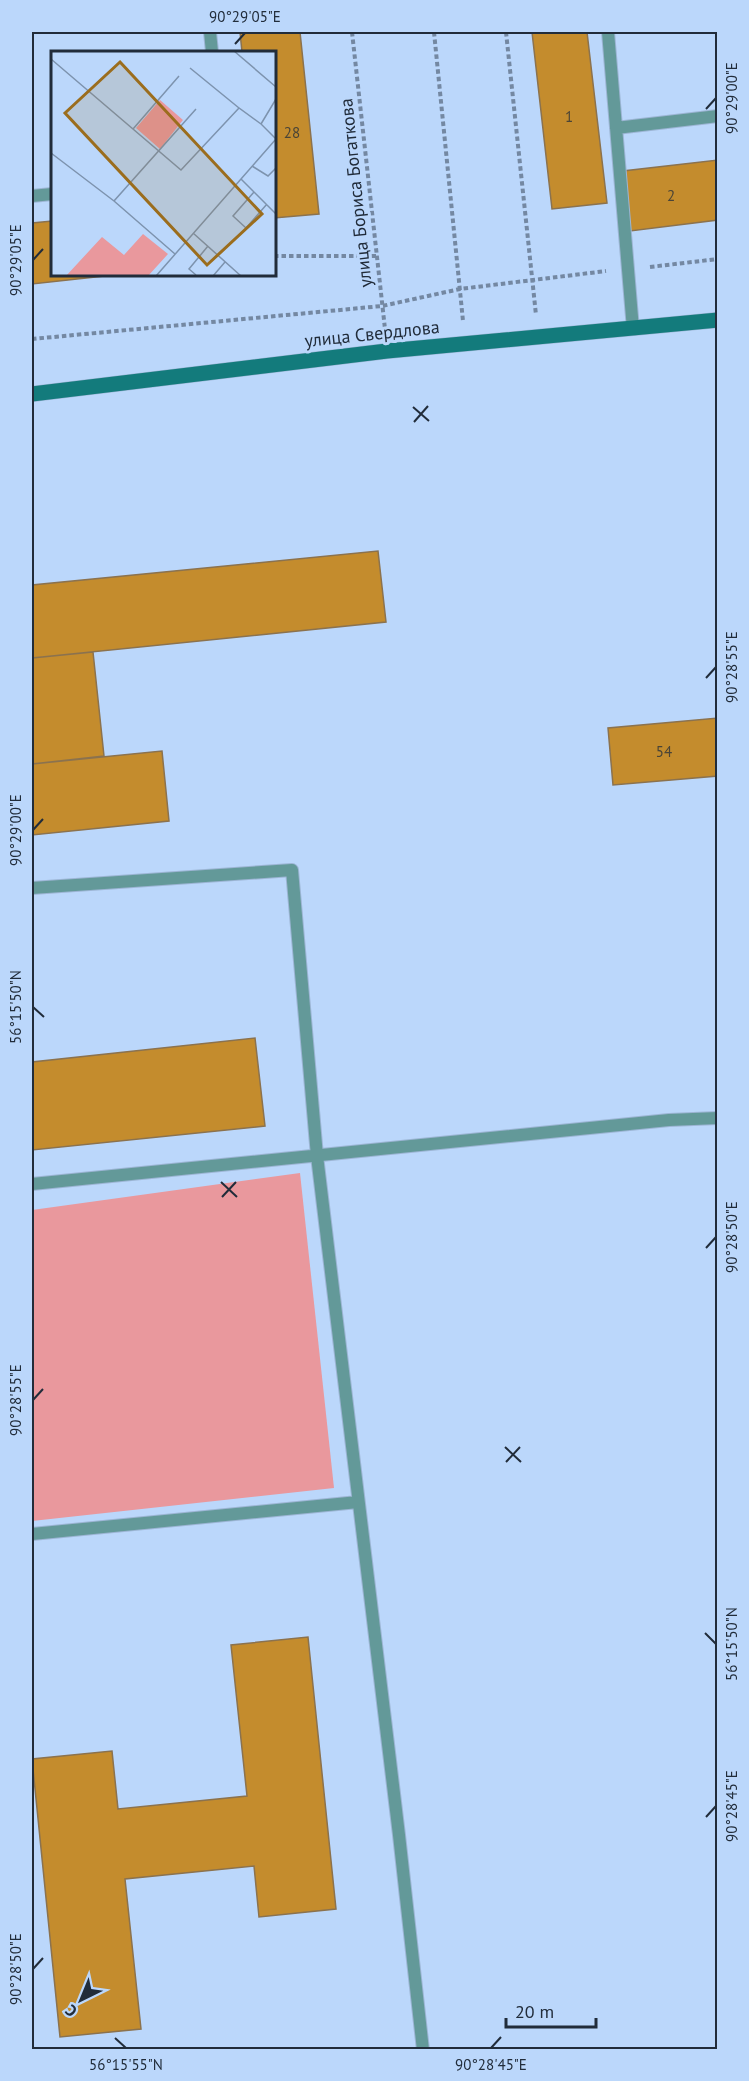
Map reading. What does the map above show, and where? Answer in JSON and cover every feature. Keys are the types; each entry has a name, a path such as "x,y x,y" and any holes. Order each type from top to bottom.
{"main road":[{"name":"улица Свердлова","path":"32,394 387,351 717,320"}],"lane":[{"path":"210,32 212,51"},
{"path":"608,32 633,329"},
{"path":"616,128 717,116"},
{"path":"32,196 51,194"},
{"path":"32,888 292,870 317,1156 423,2049"},
{"path":"32,1185 669,1120 717,1118"},
{"path":"32,1534 358,1502"}],"path":[{"name":"улица Бориса Богаткова","path":"352,32 387,351"},
{"path":"434,32 465,343"},
{"path":"506,32 538,337"},
{"path":"276,256 377,256"},
{"path":"32,339 382,306 460,289 532,279 717,260"}],"shaded area":[{"path":"300,1173 334,1488 32,1521 32,1210"}],"building":[{"path":"240,32 300,32 319,214 276,218 276,51 242,51"},
{"path":"532,32 587,32 607,203 552,209"},
{"path":"718,160 718,220 630,231 623,171"},
{"path":"51,221 51,276 105,276 32,284 32,223"},
{"path":"378,551 386,622 32,658 32,585"},
{"path":"93,652 104,756 32,764 32,658"},
{"path":"718,718 718,776 613,785 608,728"},
{"path":"162,751 169,821 32,835 32,764"},
{"path":"255,1038 265,1126 32,1150 32,1062"},
{"path":"308,1637 336,1909 259,1917 254,1866 125,1879 141,2029 60,2037 32,1759 112,1751 118,1809 247,1796 231,1645"}]}
